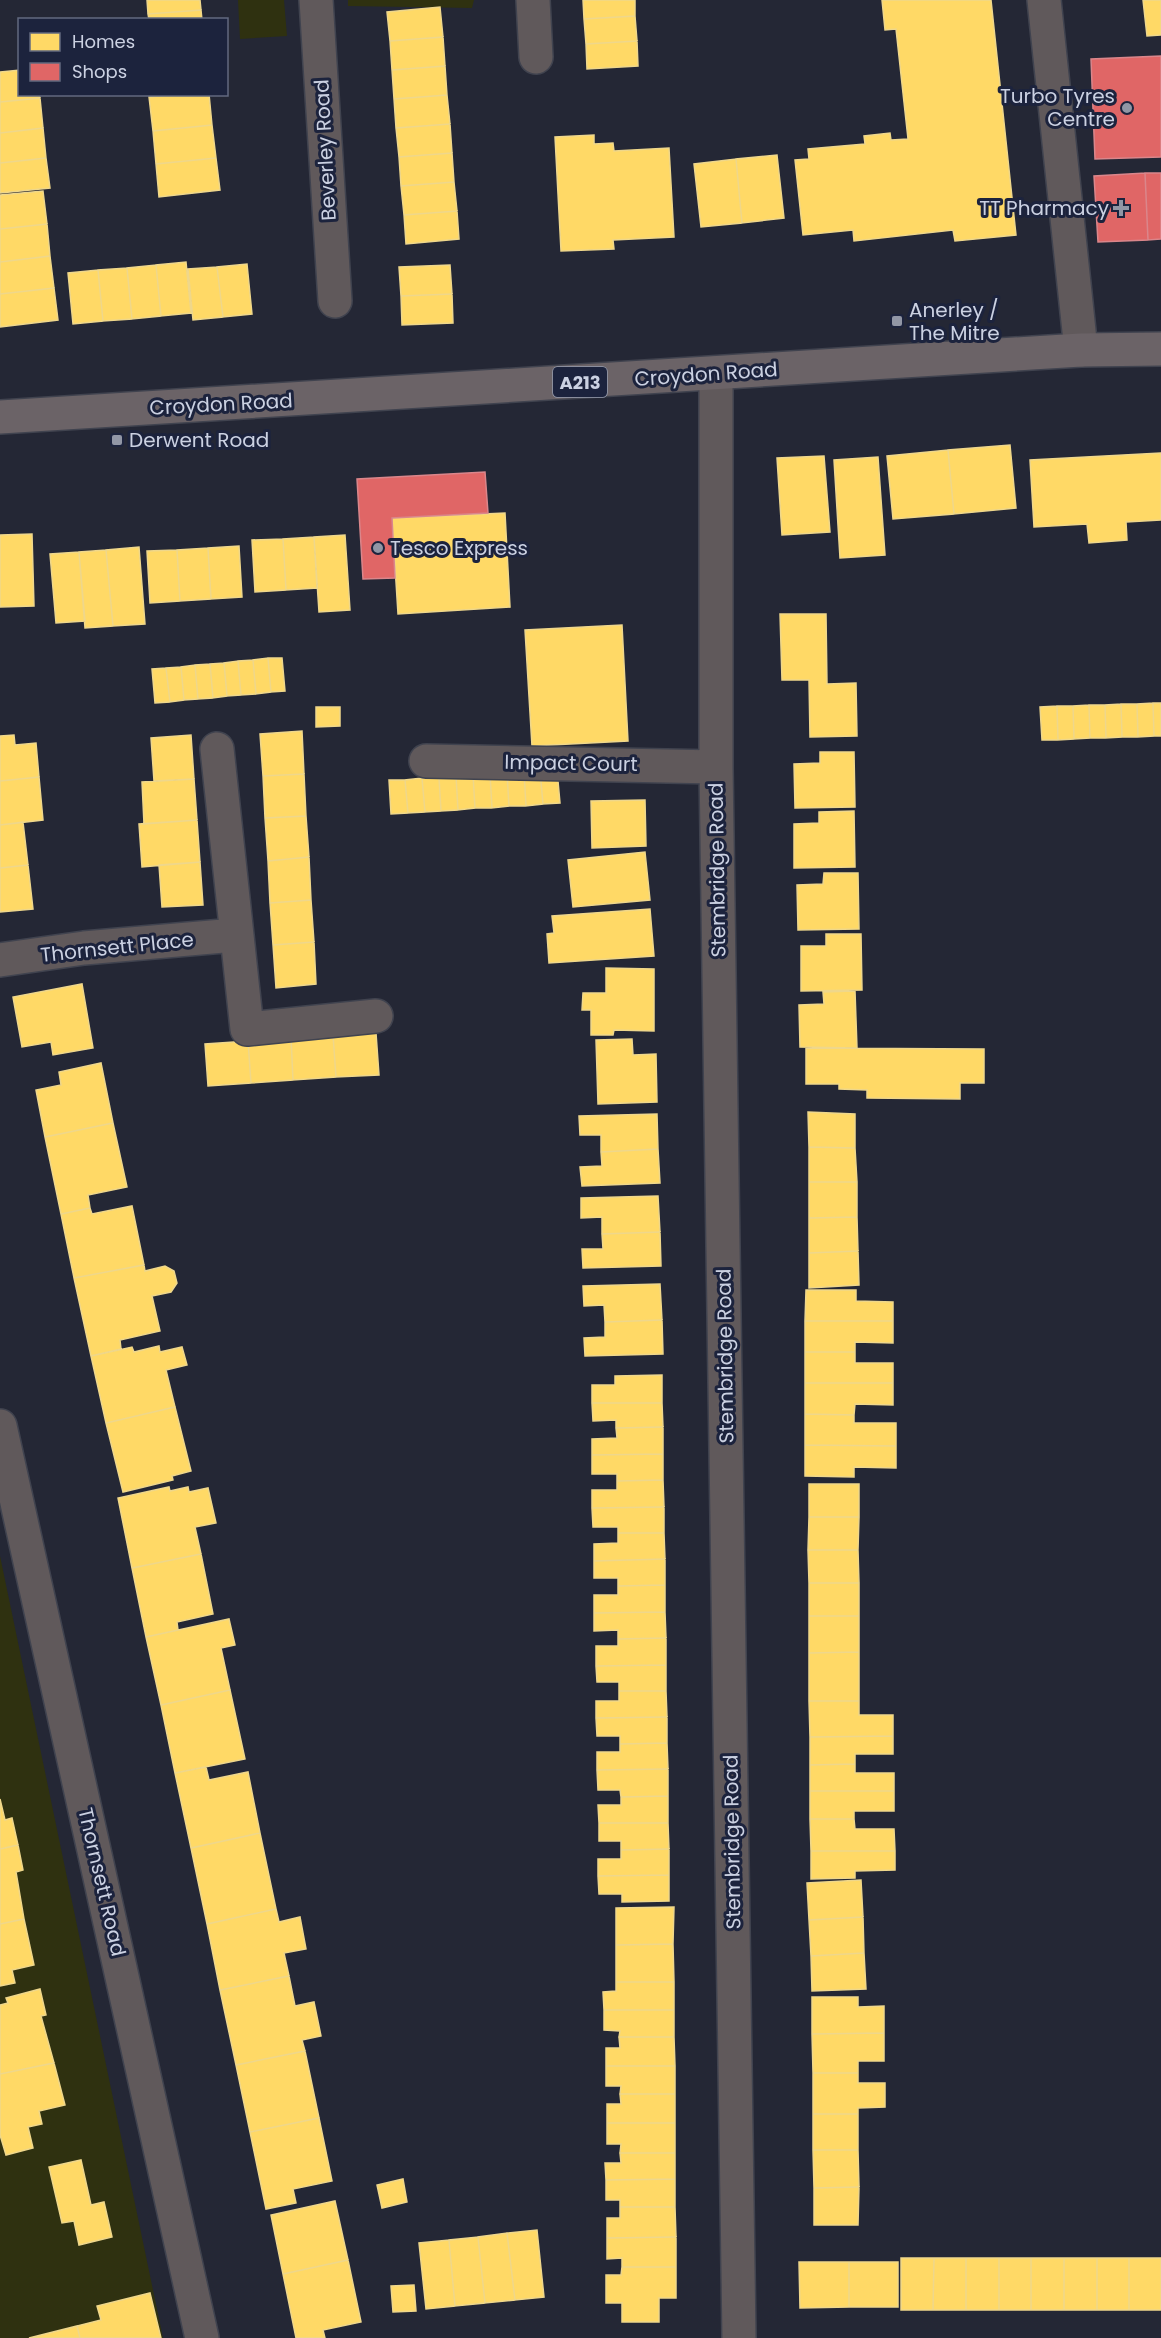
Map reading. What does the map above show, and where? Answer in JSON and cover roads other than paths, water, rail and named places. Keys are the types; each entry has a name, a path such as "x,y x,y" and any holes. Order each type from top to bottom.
{"main road":[{"name":"Croydon Road","path":"0,417 1081,350 1161,349"}],"street":[{"name":"Beverley Road","path":"316,0 335,301"},
{"path":"533,0 536,57"},
{"path":"1044,0 1081,350"},
{"name":"Stembridge Road","path":"716,373 716,767 739,2338"},
{"path":"217,748 235,935 247,1029 376,1016"},
{"name":"Impact Court","path":"426,761 716,767"},
{"name":"Thornsett Place","path":"0,960 84,948 235,935"},
{"name":"Thornsett Road","path":"0,1426 202,2338"}],"place":[{"name":"Turbo Tyres Centre","path":"1127,108"},
{"name":"TT Pharmacy","path":"1121,208"},
{"name":"Anerley / The Mitre","path":"897,321"},
{"name":"Derwent Road","path":"117,440"},
{"name":"Tesco Express","path":"378,548"}]}
